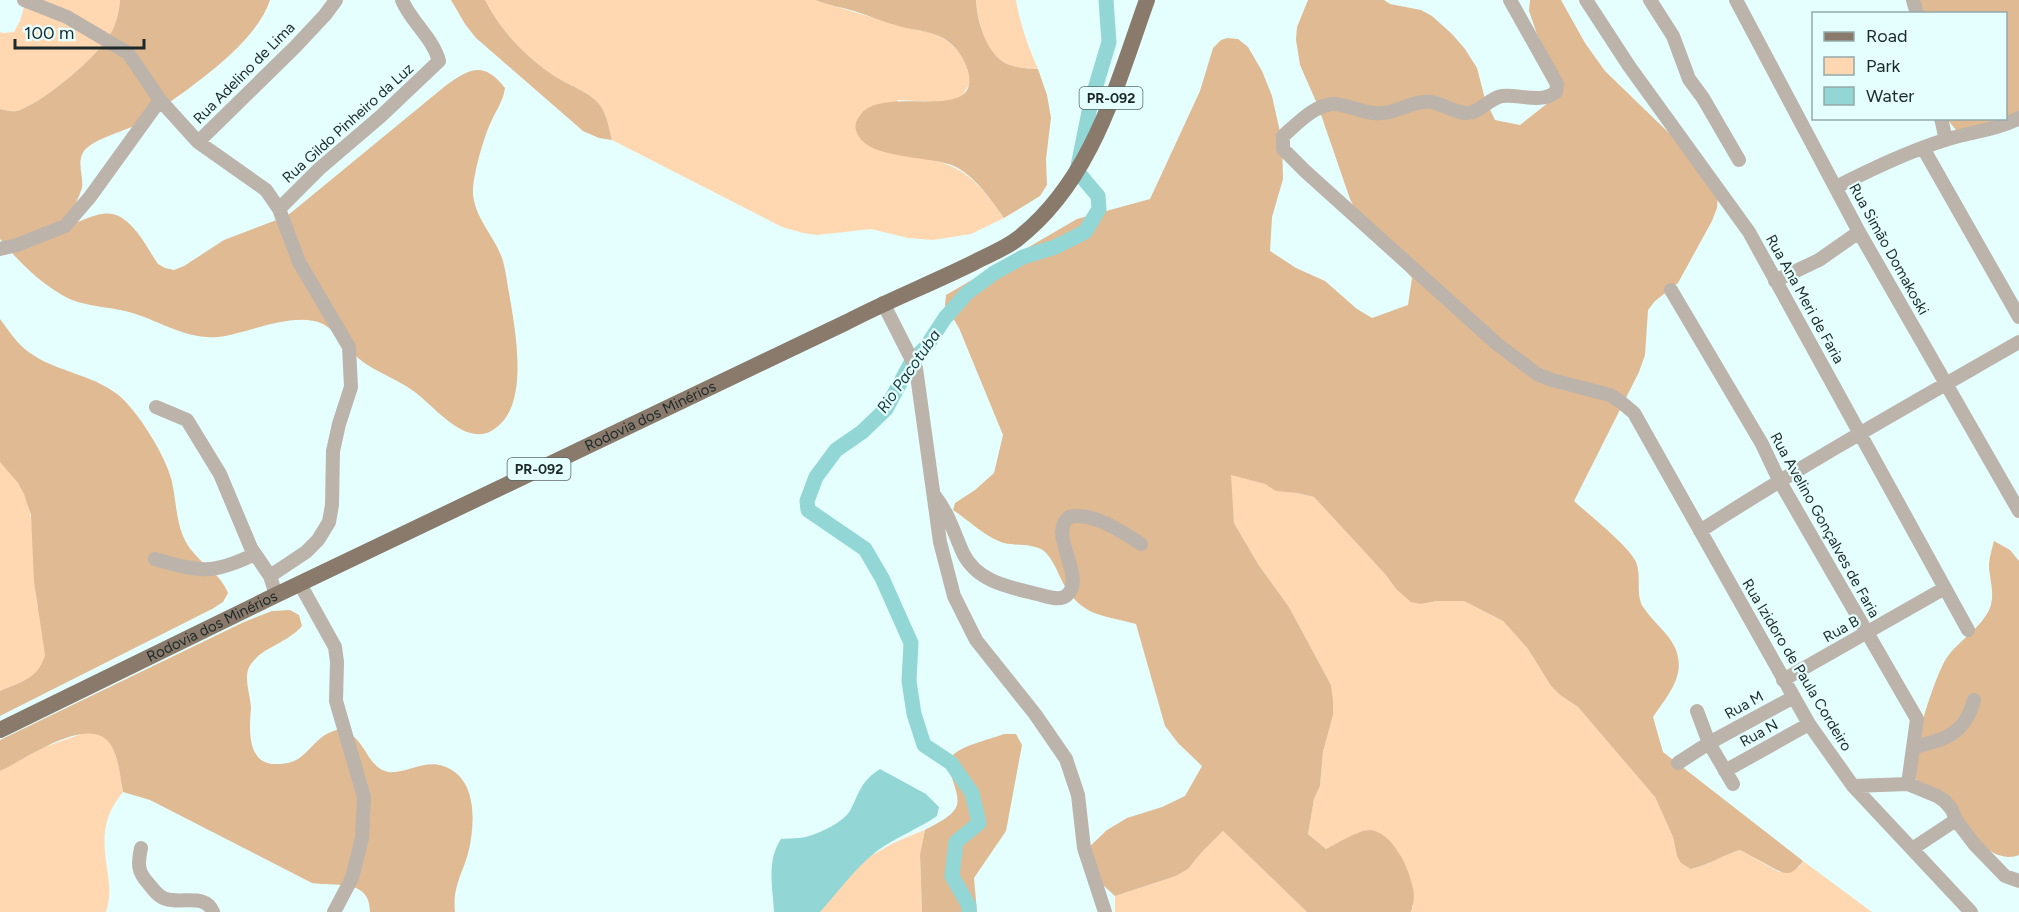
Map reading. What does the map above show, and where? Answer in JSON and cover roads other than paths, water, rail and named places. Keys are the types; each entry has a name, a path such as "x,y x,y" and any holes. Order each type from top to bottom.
{"main road":[{"name":"Rodovia dos Minérios","path":"0,730 276,595 848,322 883,303 956,272 1014,242 1050,210 1074,176 1095,140 1126,63 1147,0"}],"street":[{"path":"24,0 67,17 129,53 160,100 198,142 266,190 279,209 299,262 350,347 351,387 333,452 332,505 329,522 318,540 306,552 270,576"},
{"name":"Rua Adelino de Lima","path":"198,142 295,47 336,0"},
{"name":"Rua Gildo Pinheiro da Luz","path":"279,209 319,169 381,116 439,61 437,52 406,11 402,0"},
{"name":"Rua Izidoro de Paula Cordeiro","path":"1510,0 1557,84 1556,92 1549,97 1494,98 1468,114 1432,102 1415,102 1385,113 1370,114 1333,104 1312,111 1283,136 1283,149 1523,365 1552,380 1610,395 1634,413 1809,724 1853,786 1971,912"},
{"path":"1650,0 1673,36 1689,79 1739,160"},
{"name":"Rua Simão Domakoski","path":"1736,0 1859,232 2019,511"},
{"name":"Rua Ana Meri de Faria","path":"1592,2 1629,66 1749,232 1968,630"},
{"path":"0,249 65,226 90,197 160,100"},
{"path":"1941,120 1946,140"},
{"path":"1836,187 1923,148 1946,140 2017,124"},
{"path":"1923,148 2019,317"},
{"path":"1775,281 1819,260 1859,232"},
{"name":"Rua Avelino Gonçalves de Faria","path":"1671,290 1762,444 1779,480 1917,719 1908,784"},
{"path":"883,303 916,368 940,542 954,596 976,640 1035,714 1066,759 1078,795 1084,848 1106,912"},
{"path":"1700,531 1779,480 2019,342"},
{"path":"156,406 187,420 220,474 255,554 270,576 276,595"},
{"path":"934,495 944,507 964,554 976,571 1010,588 1053,598 1061,599 1067,596 1071,590 1072,573 1062,534 1063,524 1069,517 1080,516 1101,522 1142,544"},
{"path":"156,559 205,570 234,564 255,554"},
{"path":"300,584 335,647 338,662 336,701 364,797 362,838 352,878 334,912"},
{"name":"Rua B","path":"1783,680 1945,588"},
{"name":"Rua M","path":"1678,763 1709,743 1794,697"},
{"path":"1914,747 1936,742 1952,735 1970,716 1974,700"},
{"path":"1697,711 1709,743 1733,784"},
{"name":"Rua N","path":"1725,771 1809,724"},
{"path":"1853,786 1908,784 1937,796 1953,810 1956,820 2005,876 2019,881"},
{"path":"1912,849 1956,820"},
{"path":"141,848 139,871 158,894 168,900 204,901 209,904 213,912"}],"water":[{"path":"880,769 926,794 939,807 937,816 877,851 854,872 820,912 774,912 772,865 773,856 781,839 806,837 837,823 850,811 864,783"}],"waterway":[{"name":"Rio Pacotuba","path":"969,912 969,906 952,876 956,842 979,823 972,793 951,763 924,745 914,714 909,681 911,643 882,578 865,549 808,510 807,501 816,477 836,450 862,432 886,409 912,361 926,347 945,318 967,293 994,273 1023,257 1055,247 1085,232 1099,209 1098,196 1077,171 1091,102 1109,42 1106,0"}]}
